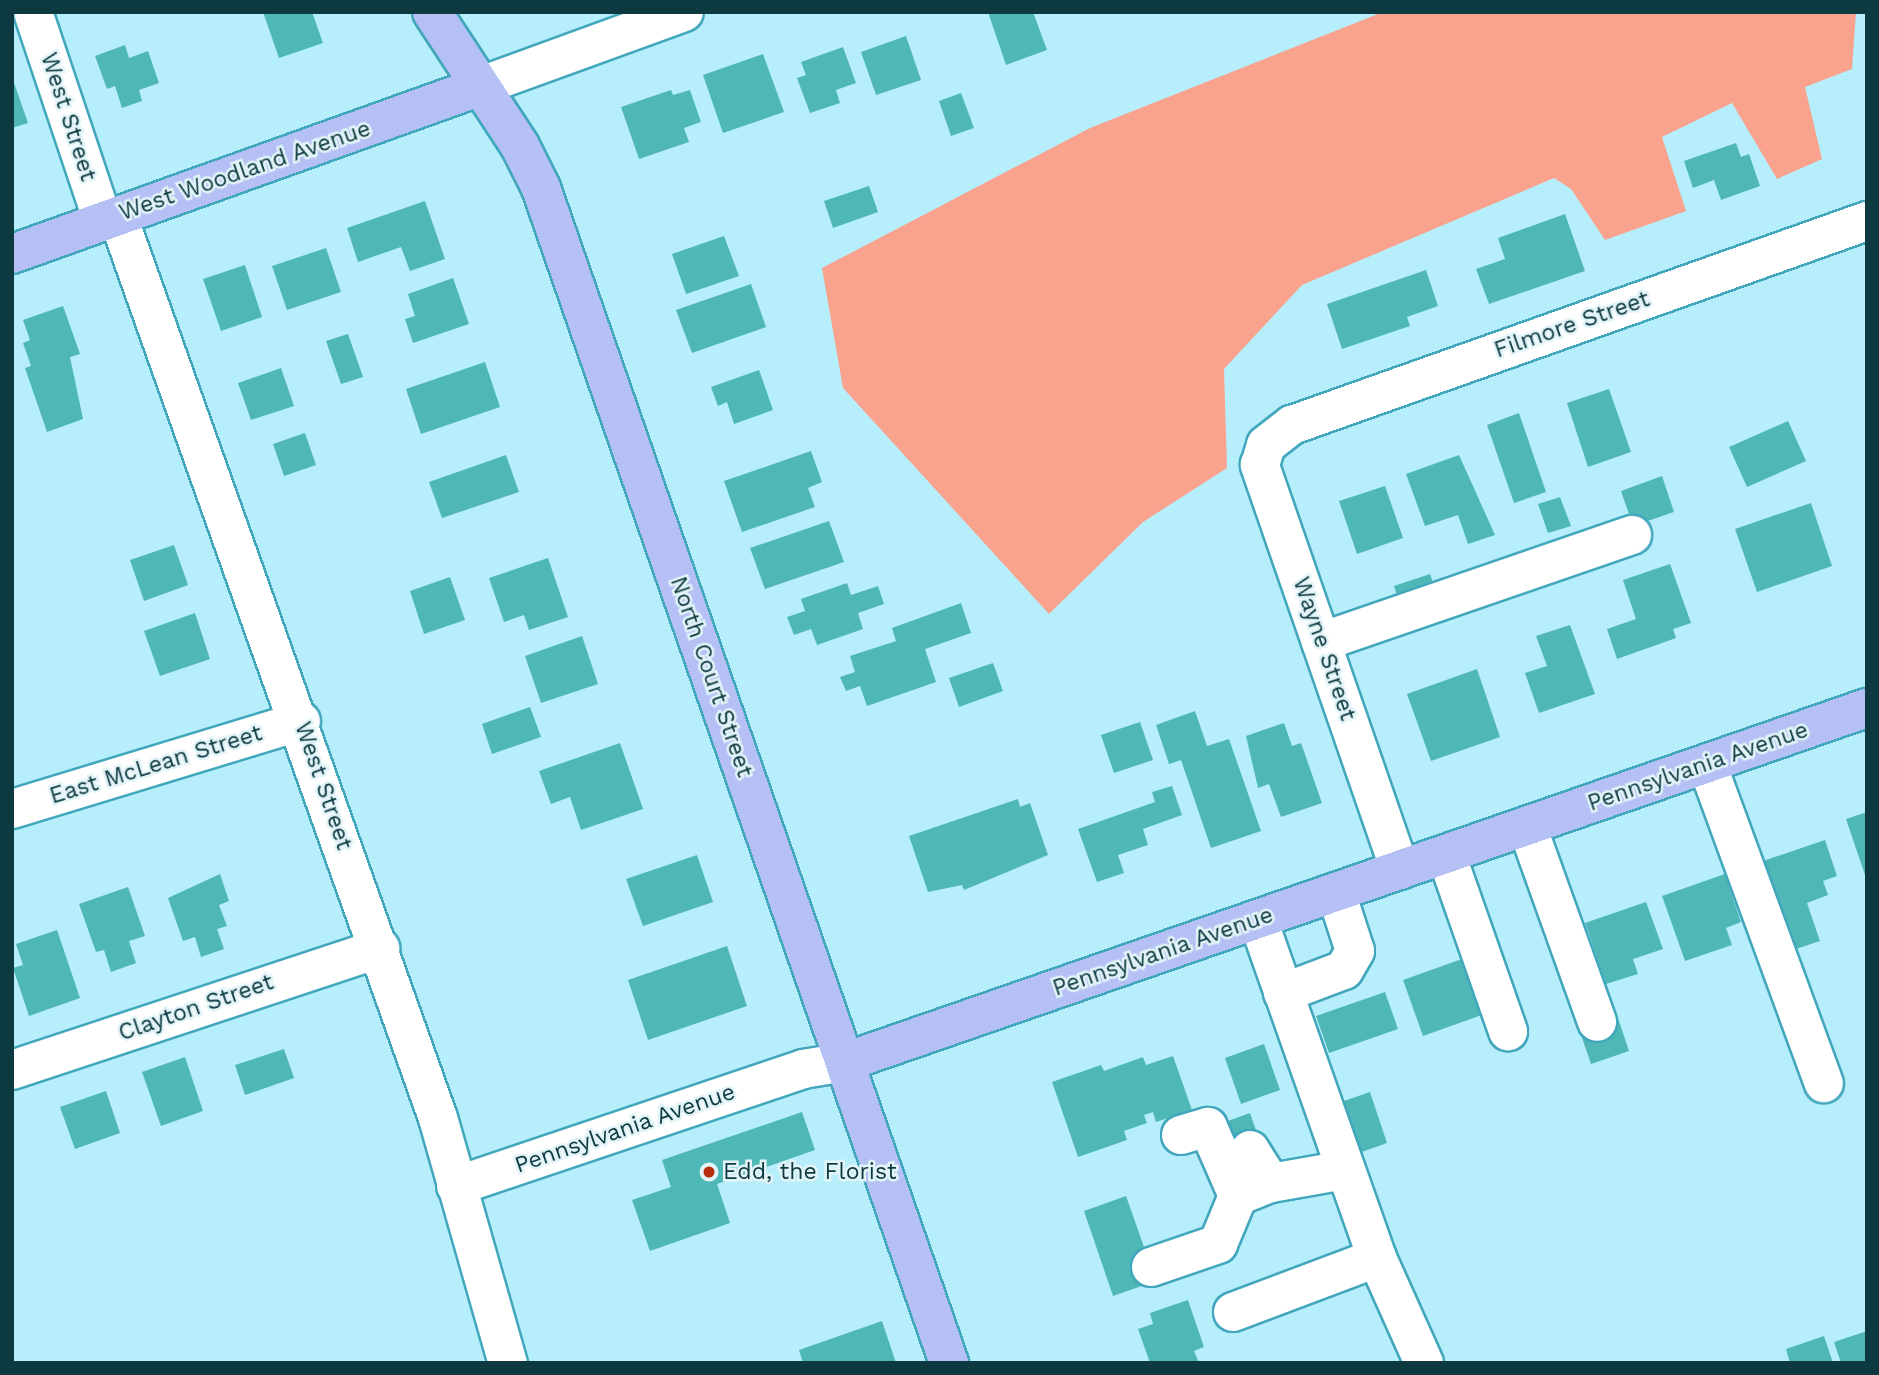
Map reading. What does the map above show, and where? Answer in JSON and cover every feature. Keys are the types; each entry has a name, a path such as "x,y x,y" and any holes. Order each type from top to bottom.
{"main road":[{"name":"North Court Street","path":"432,12 478,87 520,146 541,188 949,1363"},
{"name":"West Woodland Avenue","path":"12,254 478,87"},
{"name":"Pennsylvania Avenue","path":"845,1062 1867,708"}],"street":[{"name":"West Street","path":"33,12 301,721 380,948 456,1186 508,1363"},
{"path":"478,87 684,12"},
{"name":"Filmore Street","path":"1280,434 1867,221"},
{"name":"Wayne Street","path":"1280,434 1266,445 1260,465 1400,870"},
{"path":"1321,642 1632,535"},
{"name":"East McLean Street","path":"12,809 301,721"},
{"path":"1707,764 1824,1083"},
{"path":"1527,826 1597,1022"},
{"path":"1446,854 1508,1031"},
{"path":"1283,993 1344,970 1355,951 1336,892"},
{"path":"1258,920 1377,1258 1424,1363"},
{"name":"Clayton Street","path":"12,1070 380,948"},
{"name":"Pennsylvania Avenue","path":"456,1186 803,1069 845,1062"},
{"path":"1181,1135 1208,1127 1255,1189"},
{"path":"1151,1267 1218,1244 1255,1189 1250,1150"},
{"path":"1255,1189 1345,1171"},
{"path":"1233,1312 1377,1258"}],"shaded area":[{"path":"1383,12 1856,12 1852,69 1805,87 1822,159 1777,179 1732,103 1662,137 1686,211 1605,240 1571,189 1554,178 1302,285 1224,369 1227,468 1143,522 1049,614 843,388 822,268 1090,128"}],"building":[{"path":"263,12 312,12 323,43 279,58"},
{"path":"988,12 1033,12 1047,50 1006,65"},
{"path":"906,36 921,80 876,95 861,52"},
{"path":"125,45 129,58 148,51 159,83 139,90 142,101 122,108 115,86 107,89 95,56"},
{"path":"843,47 856,83 836,90 840,103 810,113 797,78 806,75 801,62"},
{"path":"763,54 784,112 723,133 703,75"},
{"path":"12,77 28,123 12,128"},
{"path":"671,90 673,95 690,90 701,122 684,128 689,142 639,159 621,107"},
{"path":"961,93 974,128 951,136 939,101"},
{"path":"1736,143 1741,157 1749,154 1760,186 1721,200 1714,180 1693,188 1684,161"},
{"path":"869,186 878,212 833,228 824,201"},
{"path":"425,201 445,259 410,271 401,247 358,262 347,228"},
{"path":"1565,214 1585,271 1489,304 1476,269 1505,259 1498,238"},
{"path":"724,236 739,276 686,294 672,254"},
{"path":"326,248 341,292 287,310 272,266"},
{"path":"245,265 262,317 221,331 203,279"},
{"path":"1426,270 1438,306 1407,317 1410,326 1342,349 1327,304"},
{"path":"453,278 469,324 413,343 405,319 415,316 408,294"},
{"path":"751,284 766,327 692,353 676,310"},
{"path":"63,306 80,354 70,357 83,419 47,432 25,368 31,366 23,343 30,340 23,320"},
{"path":"348,334 363,377 341,384 326,341"},
{"path":"485,362 500,407 421,434 406,389"},
{"path":"281,368 294,406 251,420 238,383"},
{"path":"759,370 773,410 734,424 727,402 718,406 711,387"},
{"path":"1609,389 1631,452 1588,467 1567,403"},
{"path":"1519,413 1546,492 1514,503 1487,425"},
{"path":"1788,421 1806,461 1747,487 1729,447"},
{"path":"305,433 316,465 284,476 273,444"},
{"path":"811,451 822,482 808,488 815,507 742,532 724,481"},
{"path":"506,455 519,492 442,518 429,482"},
{"path":"1459,455 1495,535 1468,544 1458,515 1425,526 1406,474"},
{"path":"1662,476 1674,512 1633,526 1621,491"},
{"path":"1385,486 1403,538 1357,554 1339,501"},
{"path":"1560,497 1571,526 1548,533 1538,504"},
{"path":"1811,503 1832,566 1757,592 1735,529"},
{"path":"829,521 844,562 765,589 750,548"},
{"path":"174,545 188,585 144,601 130,560"},
{"path":"548,558 568,617 529,630 524,615 504,622 489,578"},
{"path":"1670,564 1691,623 1673,629 1676,638 1617,659 1607,629 1636,619 1623,580"},
{"path":"1430,574 1436,591 1400,604 1394,586"},
{"path":"450,577 465,620 424,634 410,591"},
{"path":"847,583 851,595 878,586 884,604 858,613 863,629 817,645 811,629 794,635 787,617 805,611 801,599"},
{"path":"961,603 971,633 925,649 936,682 867,706 860,686 846,691 840,677 855,672 850,656 896,641 892,628"},
{"path":"195,613 210,659 160,676 144,631"},
{"path":"1570,625 1595,694 1539,713 1525,673 1547,666 1536,636"},
{"path":"582,636 598,684 541,703 525,656"},
{"path":"993,663 1003,691 959,707 949,678"},
{"path":"1477,669 1500,737 1431,761 1407,694"},
{"path":"530,707 541,737 492,754 482,724"},
{"path":"1195,711 1207,746 1229,739 1261,831 1211,848 1181,760 1169,764 1156,725"},
{"path":"1140,722 1153,760 1114,773 1101,735"},
{"path":"1284,723 1292,746 1301,743 1322,803 1281,817 1269,784 1258,788 1246,736"},
{"path":"620,743 643,809 581,830 570,797 551,804 539,771"},
{"path":"1172,786 1182,815 1143,829 1148,845 1118,855 1124,873 1097,882 1078,829 1155,802 1152,792"},
{"path":"1018,799 1020,807 1030,803 1048,855 964,890 962,885 928,892 909,836"},
{"path":"1867,812 1867,878 1866,878 1846,819"},
{"path":"1825,840 1837,876 1823,881 1828,895 1807,903 1820,941 1787,952 1757,863"},
{"path":"697,855 713,902 643,926 626,879"},
{"path":"220,874 229,901 219,905 227,926 217,929 224,949 201,957 195,937 183,941 168,898"},
{"path":"1725,874 1741,922 1726,928 1732,945 1685,961 1662,896"},
{"path":"128,887 145,936 129,941 136,963 111,972 104,950 96,952 79,904"},
{"path":"1646,902 1663,949 1633,959 1638,974 1606,984 1585,923"},
{"path":"57,930 80,998 29,1016 13,968 23,965 16,944"},
{"path":"727,946 747,1006 648,1040 628,980"},
{"path":"1473,955 1493,1011 1423,1036 1403,980"},
{"path":"1385,992 1398,1029 1329,1053 1316,1016"},
{"path":"1617,1015 1629,1051 1591,1064 1579,1029"},
{"path":"1264,1044 1280,1090 1241,1104 1225,1058"},
{"path":"284,1049 294,1078 245,1095 235,1065"},
{"path":"1173,1056 1192,1110 1156,1122 1153,1112 1144,1115 1147,1123 1124,1131 1127,1140 1078,1157 1052,1082 1101,1065 1104,1071 1143,1057 1146,1065"},
{"path":"185,1057 203,1111 161,1126 142,1072"},
{"path":"106,1091 120,1133 75,1149 60,1107"},
{"path":"1370,1092 1387,1143 1356,1154 1338,1103"},
{"name":"Edd, the Florist","path":"802,1112 815,1150 717,1184 730,1223 650,1251 632,1200 671,1187 662,1160"},
{"path":"1250,1113 1261,1145 1236,1154 1225,1122"},
{"path":"1126,1196 1156,1281 1113,1296 1084,1211"},
{"path":"1188,1300 1204,1347 1194,1351 1199,1363 1150,1363 1138,1329 1153,1324 1150,1313"},
{"path":"882,1321 896,1363 803,1363 799,1350"},
{"path":"1867,1331 1867,1363 1841,1363 1834,1342"},
{"path":"1824,1336 1833,1363 1790,1363 1786,1349"}],"place":[{"name":"Edd, the Florist","path":"709,1172"}]}
